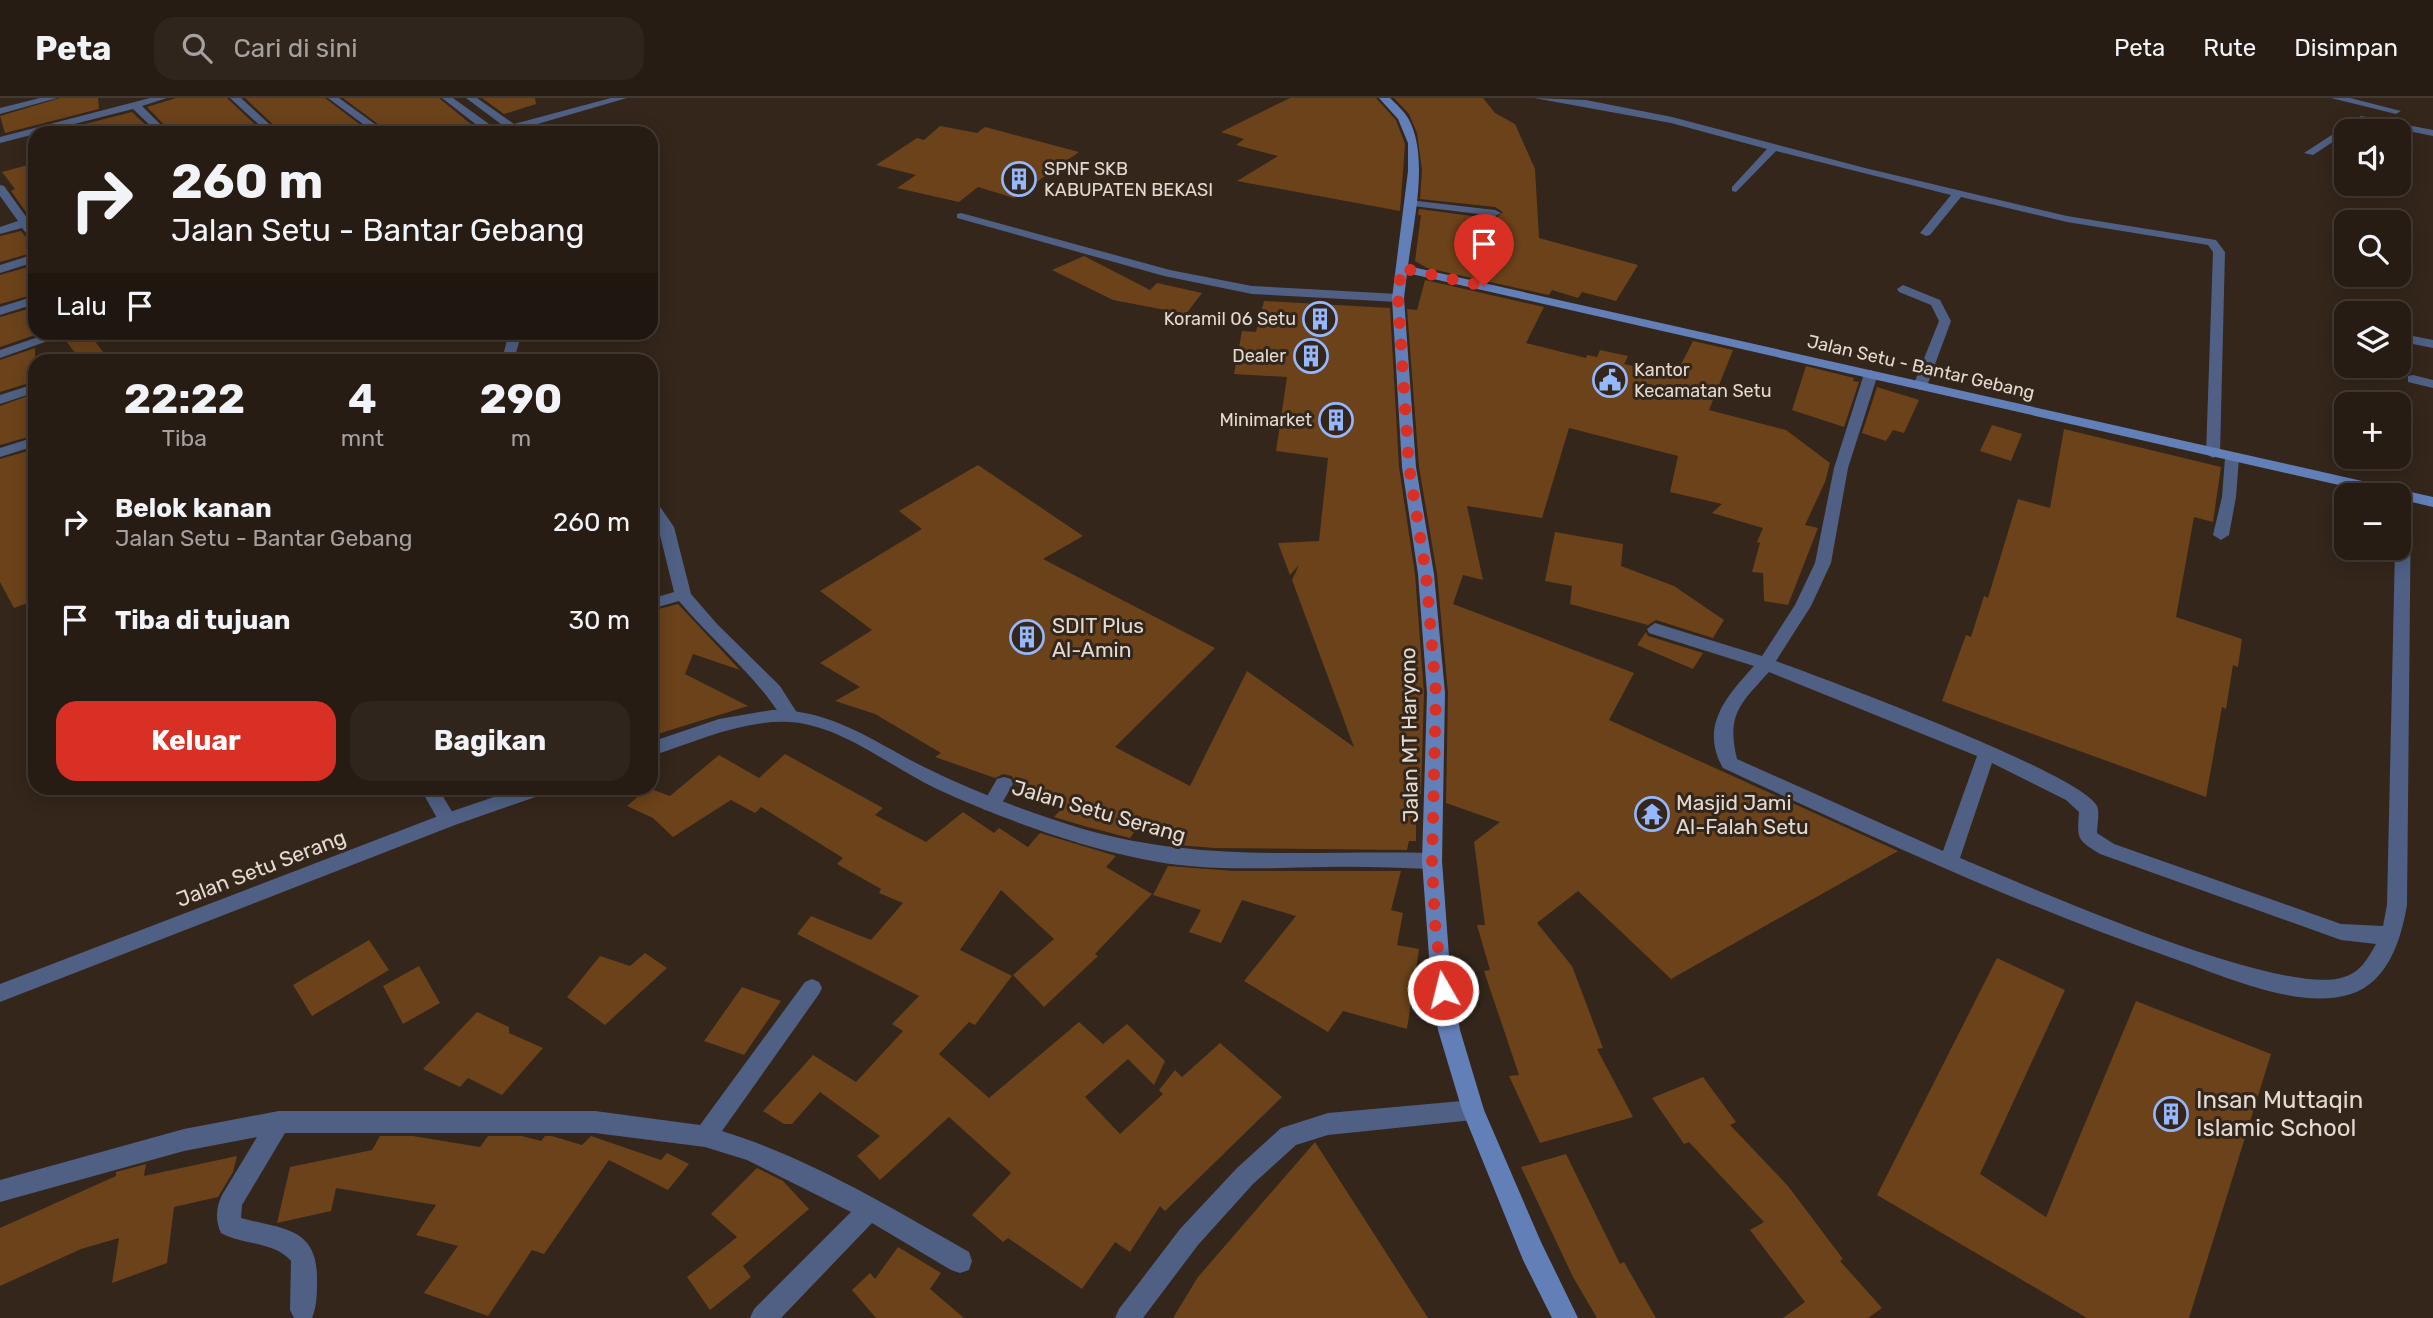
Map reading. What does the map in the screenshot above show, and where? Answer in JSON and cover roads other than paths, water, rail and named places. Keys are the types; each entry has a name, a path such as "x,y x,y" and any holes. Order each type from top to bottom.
{"main road":[{"name":"Jalan MT Haryono","path":"1384,98 1403,118 1413,143 1398,298 1409,467 1426,574 1436,693 1432,861 1435,923 1449,1030 1473,1110 1532,1251 1565,1318"},
{"name":"Jalan Setu - Bantar Gebang","path":"1401,268 2345,483"},
{"name":"Jalan Setu - Bantar Gebang","path":"2411,497 2433,502"}],"street":[{"path":"0,111 51,112 135,105 162,98"},
{"path":"235,98 266,126"},
{"path":"334,98 372,126"},
{"path":"447,98 485,125 581,98"},
{"path":"471,98 510,126"},
{"path":"520,126 622,98"},
{"path":"1539,98 1586,103 1672,120 1957,195 2067,219 2186,237 2219,247 2213,454"},
{"path":"2336,98 2396,111"},
{"path":"2397,119 2398,98"},
{"path":"135,105 157,126"},
{"path":"0,139 51,112"},
{"path":"2411,127 2433,132"},
{"path":"2309,153 2334,137"},
{"path":"1736,189 1775,146"},
{"path":"2,195 28,227"},
{"path":"1926,233 1957,195"},
{"path":"1409,203 1495,213"},
{"path":"961,216 1168,273 1252,290 1398,298"},
{"path":"0,231 25,223"},
{"path":"0,269 28,260"},
{"path":"1903,289 1930,298 1940,305 1944,314 1945,321 1920,386"},
{"path":"0,311 28,302"},
{"path":"0,354 43,340"},
{"path":"2413,340 2433,345"},
{"path":"1871,374 1841,468 1824,562 1803,606 1766,664 1731,703 1722,735 1729,763 1904,843 2106,926 2258,979 2317,990 2348,986 2372,971 2392,934 2398,878 2403,560"},
{"path":"2413,379 2433,384"},
{"path":"0,400 25,391"},
{"path":"0,453 28,443"},
{"path":"2221,535 2230,497 2232,458"},
{"path":"658,515 666,527 683,595 711,628 774,690 790,716"},
{"path":"658,602 683,595"},
{"path":"1655,629 1766,664 1987,752 2085,802 2088,809 2087,836 2107,849 2341,932 2369,936 2392,934"},
{"name":"Jalan Setu Serang","path":"658,747 747,718 790,716 826,724 916,771 991,804 1073,832 1190,860 1432,861"},
{"path":"1949,861 1987,752"},
{"path":"991,804 1004,784"},
{"path":"433,795 448,820"},
{"name":"Jalan Setu Serang","path":"0,993 448,820 520,795"},
{"path":"705,1136 812,988"},
{"path":"1128,1318 1189,1237 1245,1176 1289,1136 1328,1124 1473,1110"},
{"path":"279,1122 230,1203 227,1219 229,1225 239,1230 272,1236 298,1247 305,1257 303,1310"},
{"path":"0,1191 184,1140 279,1122 595,1122 705,1136 752,1151 870,1209 960,1261"},
{"path":"763,1318 870,1209"}],"place":[{"name":"SPNF SKB KABUPATEN BEKASI","path":"1019,179"},
{"name":"Koramil 06 Setu","path":"1320,319"},
{"name":"Dealer","path":"1311,356"},
{"name":"Kantor Kecamatan Setu","path":"1610,380"},
{"name":"Minimarket","path":"1336,420"},
{"name":"SDIT Plus Al-Amin","path":"1027,637"},
{"name":"Masjid Jami Al-Falah Setu","path":"1652,814"},
{"name":"Insan Muttaqin Islamic School","path":"2171,1114"}]}
